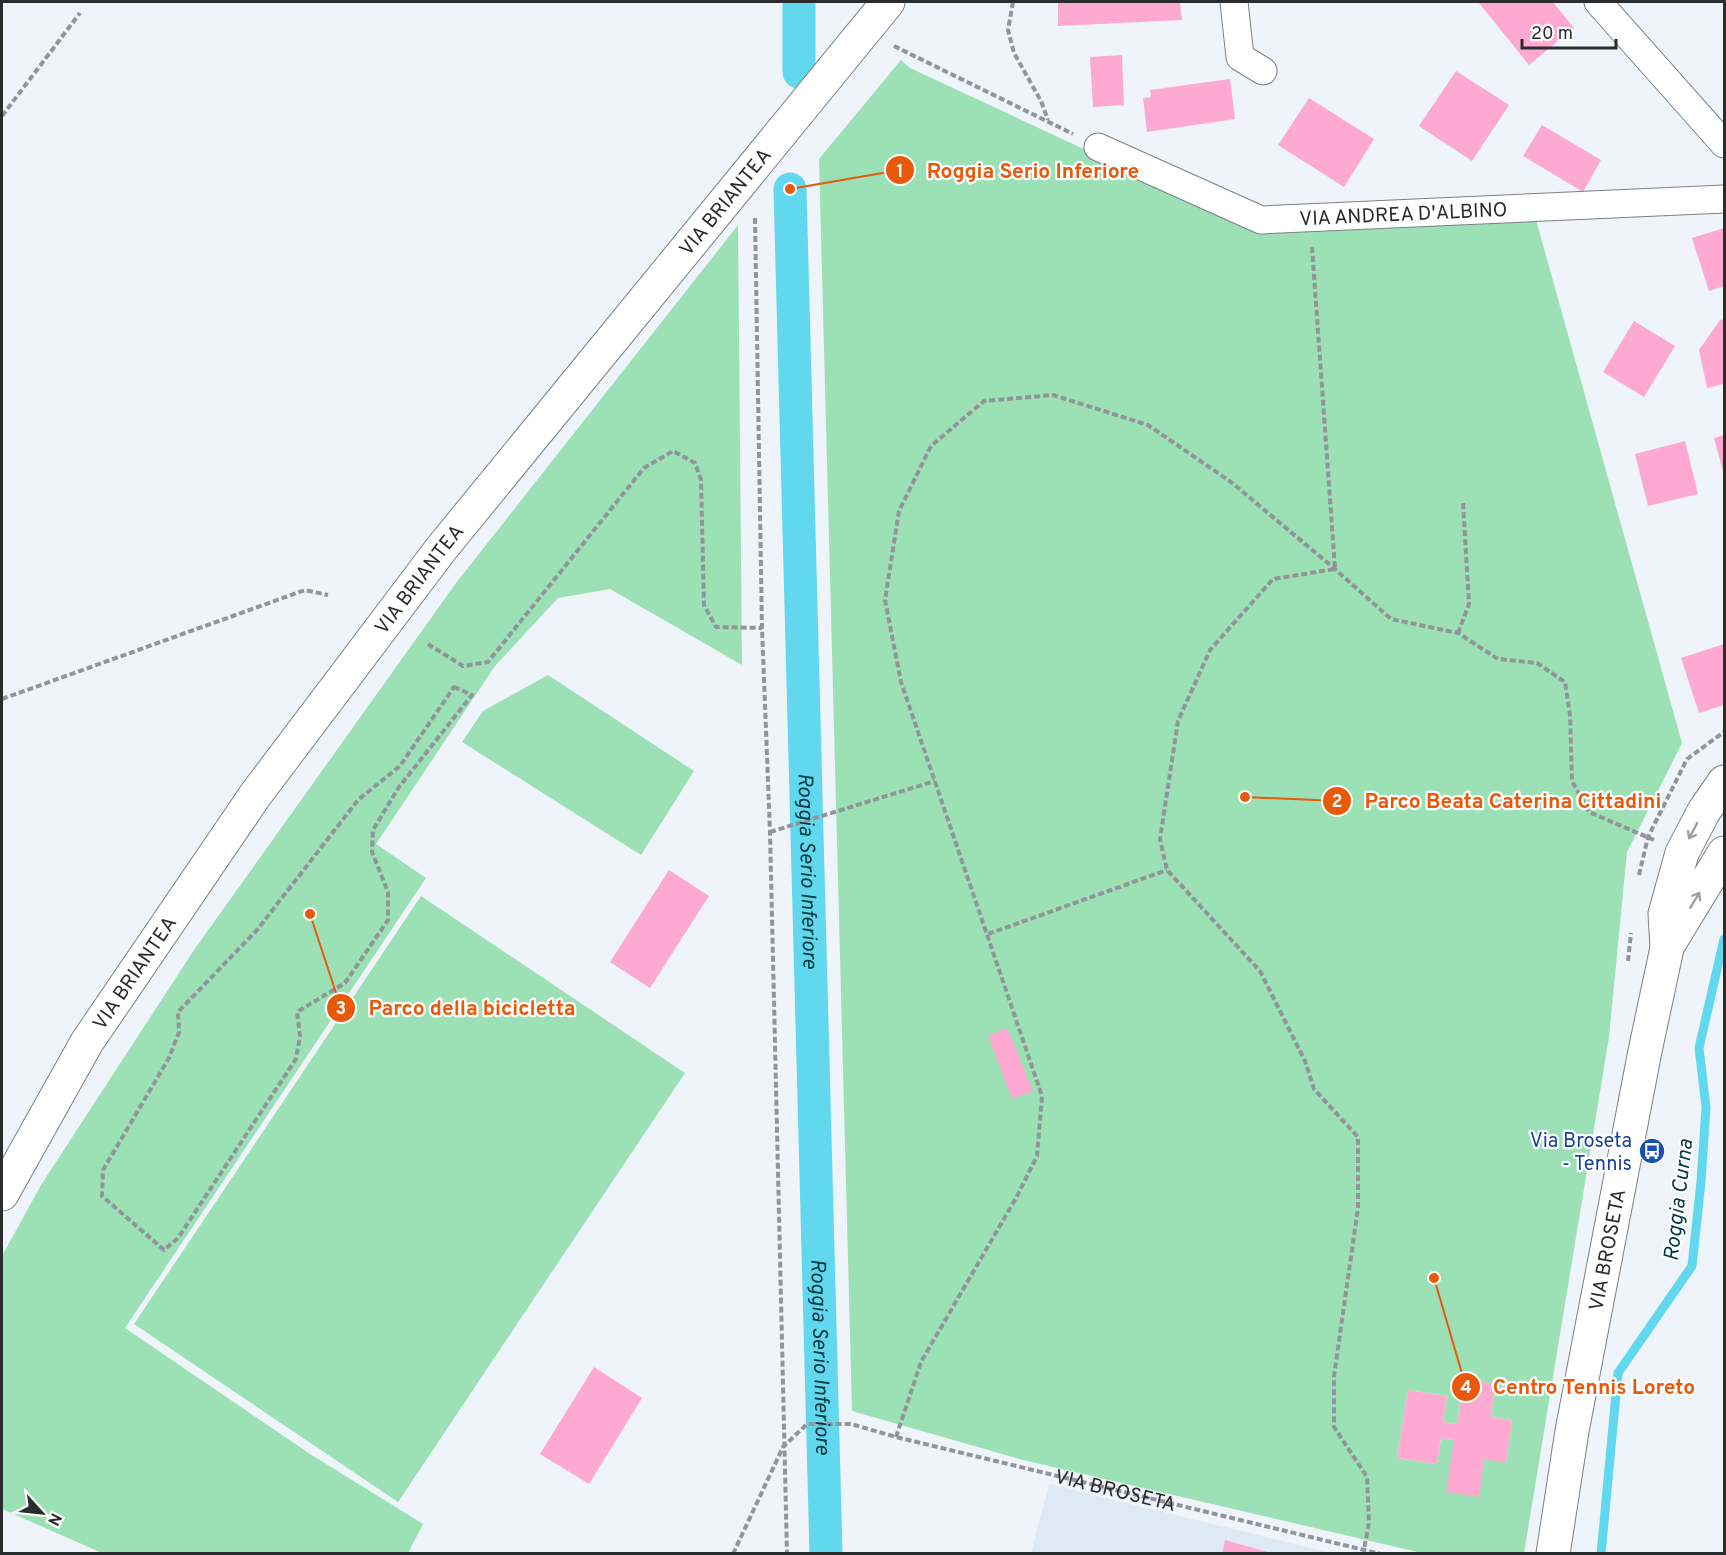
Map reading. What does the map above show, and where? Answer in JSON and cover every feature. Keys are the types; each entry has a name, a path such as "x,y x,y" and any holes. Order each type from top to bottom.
{"main road":[{"name":"VIA BRIANTEA","path":"2,1194 87,1042 256,794 441,549 888,2"},
{"name":"VIA BROSETA","path":"1553,1554 1572,1431 1667,948 1665,914 1682,853 1704,811 1725,782"},
{"name":"VIA BROSETA","path":"1667,948 1725,853"}],"street":[{"path":"1234,2 1240,57 1263,71"},
{"path":"1598,2 1725,144"},
{"name":"VIA ANDREA D'ALBINO","path":"1098,147 1261,220 1725,198"}],"path":[{"path":"1013,2 1008,30 1014,53 1041,101 1048,120"},
{"path":"2,116 80,13"},
{"path":"864,31 1048,120 1098,147"},
{"path":"755,212 762,628 770,832 787,1554"},
{"path":"1310,218 1335,569"},
{"path":"896,1437 921,1362 1016,1198 1037,1156 1042,1096 901,682 885,600 899,511 931,446 984,401 1053,394 1149,425 1231,482 1391,619 1458,633 1498,659 1537,663 1565,682 1570,715 1572,781 1589,812 1648,837 1687,759 1725,732"},
{"path":"428,644 463,666 488,662 644,468 672,451 694,463 701,480 704,605 716,627 762,628"},
{"path":"1458,633 1469,604 1463,503"},
{"path":"1335,569 1273,579 1210,650 1178,721 1160,839 1167,870 1260,971 1305,1061 1314,1089 1358,1137 1358,1208 1334,1376 1334,1427 1367,1477 1369,1522 1364,1549"},
{"path":"2,699 305,591 328,595"},
{"path":"454,687 472,694 399,787 373,830 372,852 388,892 388,920 345,983 297,1012 300,1036 297,1059 178,1238 164,1250 102,1196 103,1170 169,1058 179,1032 178,1012 257,930 358,800 400,766 454,687"},
{"path":"770,832 936,781"},
{"path":"988,934 1167,870"},
{"name":"VIA BROSETA","path":"783,1447 807,1424 851,1424 896,1437 1381,1554"},
{"path":"733,1554 783,1447"}],"shaded area":[{"path":"1049,1484 1331,1553 1031,1554"}],"green space":[{"path":"901,60 910,68 1262,232 1536,220 1682,743 1627,852 1609,1037 1524,1553 1422,1553 1023,1460 852,1411 819,159","holes":["1464,1379 1495,1384 1491,1417 1512,1420 1506,1462 1484,1459 1478,1497 1454,1440 1441,1438 1437,1464 1397,1458 1408,1390 1447,1396 1443,1422 1457,1424"]},
{"path":"738,225 742,665 610,589 558,598 495,666 376,844 426,878 125,1328 310,1454 423,1524 408,1553 102,1553 2,1509 2,1256 41,1185 194,950 456,583"},
{"path":"548,675 694,771 641,855 462,742 483,711"},
{"path":"421,896 685,1073 398,1502 134,1324"}],"building":[{"path":"1058,2 1180,2 1182,20 1058,26"},
{"path":"1553,2 1574,28 1529,65 1479,3"},
{"path":"1122,55 1124,105 1093,107 1090,57"},
{"path":"1456,71 1509,105 1472,161 1419,126"},
{"path":"1230,79 1235,119 1147,132 1143,98 1151,97 1150,90"},
{"path":"1309,98 1374,139 1344,187 1278,145"},
{"path":"1542,125 1601,160 1583,192 1523,156"},
{"path":"1724,228 1724,286 1709,291 1692,238"},
{"path":"1724,319 1724,384 1707,388 1699,350 1720,320"},
{"path":"1634,321 1675,346 1644,397 1603,372"},
{"path":"1724,435 1724,475 1714,438"},
{"path":"1685,441 1698,494 1648,506 1635,454"},
{"path":"1724,644 1724,705 1699,713 1681,658"},
{"path":"669,870 709,896 650,988 610,962"},
{"path":"1007,1028 1033,1091 1012,1099 988,1036"},
{"path":"594,1367 642,1398 589,1484 540,1454"},
{"path":"1464,1379 1495,1384 1491,1417 1512,1420 1506,1463 1484,1459 1479,1497 1446,1492 1454,1440 1441,1438 1437,1464 1397,1458 1408,1390 1447,1396 1443,1422 1457,1424"},
{"path":"1225,1540 1271,1553 1271,1554 1222,1554"}],"waterway":[{"name":"Roggia Serio Inferiore","path":"799,2 799,72"},
{"name":"Roggia Serio Inferiore","path":"790,189 826,1554"},
{"name":"Roggia Curna","path":"1601,1554 1618,1373 1692,1266 1706,1107 1699,1048 1724,939"}],"place":[{"name":"Roggia Serio Inferiore","path":"790,189"},
{"name":"Parco Beata Caterina Cittadini","path":"1245,797"},
{"name":"Parco della bicicletta","path":"310,914"},
{"name":"Via Broseta - Tennis","path":"1652,1151"},
{"name":"Centro Tennis Loreto","path":"1434,1278"}]}
